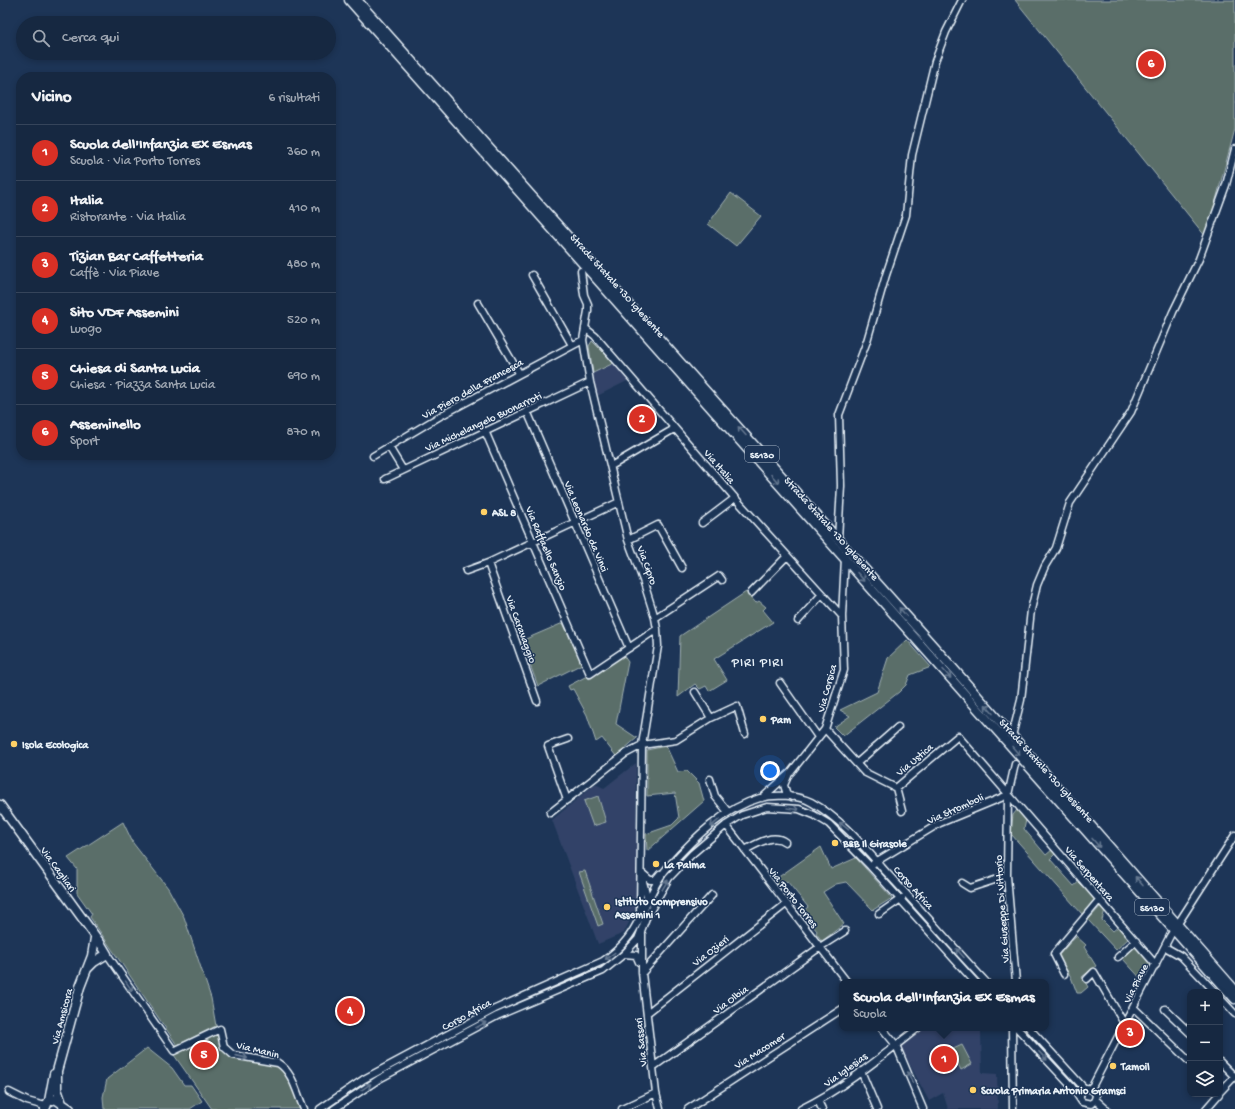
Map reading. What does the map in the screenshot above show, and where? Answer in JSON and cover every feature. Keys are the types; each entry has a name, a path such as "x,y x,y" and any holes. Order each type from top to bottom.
{"main road":[{"name":"Strada Statale 130 Iglesiente","path":"349,0 1176,928 1235,990"},
{"name":"Strada Statale 130 Iglesiente","path":"357,0 1012,736 1235,999"},
{"name":"Via Cagliari","path":"0,805 107,954"},
{"name":"Via Amsicora","path":"46,1105 52,1082 57,1071 80,986 88,968 95,938"},
{"name":"Via Amsicora","path":"88,968 94,962 107,954"},
{"name":"Via Amsicora","path":"57,1071 57,1089 63,1106"},
{"path":"46,1105 56,1099 63,1106 70,1109"}],"street":[{"path":"838,539 841,486 839,415 867,341 886,275 906,215 912,154 934,60 962,0"},
{"path":"1012,736 1021,700 1031,610 1037,585 1045,566 1056,548 1070,503 1131,412 1173,312 1199,258 1226,185 1235,148"},
{"name":"Via Cipro","path":"581,271 584,295 588,304 583,340 590,382 628,540 655,618 657,629 658,646 642,744 638,918"},
{"path":"532,275 572,345"},
{"path":"478,303 520,373"},
{"name":"Via Italia","path":"585,328 595,336 674,429 842,616"},
{"name":"Via Piero della Francesca","path":"373,456 520,373 583,340"},
{"name":"Via Michelangelo Buonarroti","path":"385,479 590,382"},
{"name":"Via Leonardo da Vinci","path":"527,411 629,648"},
{"path":"611,466 674,429"},
{"name":"Via Raffaello Sanzio","path":"485,431 590,674 629,648"},
{"path":"389,446 403,470"},
{"path":"702,522 735,498"},
{"path":"466,572 619,502"},
{"path":"628,540 658,525 682,568"},
{"path":"751,593 787,556"},
{"name":"Via Corsica","path":"762,798 791,772 825,729 844,670 842,616 845,558"},
{"name":"Via Caravaggio","path":"488,563 537,701"},
{"path":"655,618 719,576 722,580"},
{"path":"798,621 822,594"},
{"path":"629,648 657,629"},
{"path":"780,683 818,737"},
{"path":"695,692 711,718"},
{"path":"550,813 625,754 642,744 676,740 711,718 737,706 745,734"},
{"path":"857,763 898,726"},
{"name":"Via Ustica","path":"825,729 864,772 896,788 958,736 1008,795"},
{"path":"567,800 548,746 568,739"},
{"name":"Via Giuseppe Di Vittorio","path":"1015,764 1008,795 1007,876 1016,979"},
{"path":"769,807 778,797 791,772"},
{"path":"710,779 715,796 728,812"},
{"path":"784,785 787,795 793,797"},
{"path":"896,788 902,811"},
{"name":"Via Stromboli","path":"870,866 940,823 1008,795"},
{"name":"Via Serpentara","path":"1008,795 1156,965"},
{"name":"Corso Africa","path":"320,1109 364,1079 494,1009 603,961 616,952 624,942 648,898 668,867 692,842 728,812 762,798 793,797 810,802 846,828 907,894 978,979"},
{"name":"Corso Africa","path":"334,1109 379,1079 497,1016 603,971 636,942 642,931 646,918 669,878 697,849 726,825 742,815 769,807 799,809 824,821 845,839 900,899 978,979"},
{"name":"Via Porto Torres","path":"726,825 845,979"},
{"name":"Via Piave","path":"1090,1088 1125,1025 1165,947 1235,836"},
{"path":"745,850 761,842 774,838 781,839 785,842"},
{"path":"640,871 650,880 655,880 668,867"},
{"name":"Via Cipro","path":"640,871 648,898"},
{"path":"962,883 970,888 1007,876"},
{"path":"879,914 907,894"},
{"path":"642,973 712,895"},
{"path":"646,918 648,898"},
{"path":"1064,974 1054,954 1100,900"},
{"name":"Via Ozieri","path":"647,1013 786,904"},
{"name":"Via Sassari","path":"638,918 636,942 642,973"},
{"name":"Via Sassari","path":"642,931 642,973 652,1067 660,1109"},
{"name":"Via Olbia","path":"652,1067 820,947 845,931"},
{"path":"1118,957 1136,941"},
{"path":"624,942 636,942"},
{"path":"1165,947 1181,956 1212,989"},
{"name":"Via Manin","path":"107,954 174,1051 220,1029 224,1048 233,1055 278,1063 284,1066 289,1073 304,1109"},
{"path":"624,954 636,956 639,962"},
{"path":"1087,979 1094,972 1125,1025"},
{"path":"1223,1001 1235,1014"},
{"path":"1134,1008 1189,1061"},
{"path":"1165,1009 1187,1030"},
{"name":"Via Macomer","path":"688,1109 839,1011"},
{"path":"884,1031 896,1045 923,1109"},
{"name":"Via Iglesias","path":"801,1109 818,1101 914,1031"},
{"path":"1012,1031 1013,1109"},
{"path":"1020,1031 1083,1103 1096,1109"},
{"path":"1032,1031 1095,1093 1095,1099 1092,1103 1083,1103"},
{"path":"1223,1065 1235,1076 1223,1089"},
{"path":"861,1071 877,1109"},
{"path":"1083,1103 1080,1093 1090,1088"},
{"path":"9,1092 27,1101 46,1105"},
{"path":"622,1109 656,1093"},
{"path":"1206,1109 1216,1097"},
{"path":"1095,1099 1106,1109"},
{"path":"818,1101 822,1109"}],"shaded area":[{"path":"614,363 629,380 597,396 593,373"},
{"path":"636,763 636,907 624,933 598,944 552,820 595,784 604,788"},
{"path":"919,1031 981,1031 982,1073 997,1074 998,1109 948,1109 943,1093 929,1101 900,1046"}],"green space":[{"path":"1015,0 1235,0 1235,129 1206,237"},
{"path":"731,193 761,216 736,246 708,224"},
{"path":"592,341 614,363 593,373 589,346"},
{"path":"746,592 756,603 759,601 766,607 763,610 773,622 714,659 727,680 709,691 706,686 700,689 695,684 678,697 680,636"},
{"path":"563,623 582,664 538,686 521,641"},
{"path":"907,640 931,667 910,675 906,685 899,692 843,736 834,727 850,716 840,710 877,692 888,658"},
{"path":"623,655 628,662 616,724 637,738 616,756 602,738 596,742 587,715 573,689 570,690 568,686 587,676 589,679"},
{"path":"666,746 678,772 687,771 699,783 704,801 647,851 646,834 672,825 679,818 675,793 647,796 647,750"},
{"path":"598,796 606,822 593,826 584,801"},
{"path":"1017,810 1026,820 1024,829 1046,855 1053,849 1056,853 1050,859 1074,886 1081,880 1096,898 1082,914 1011,834 1013,815"},
{"path":"123,822 133,843 168,888 184,917 211,998 216,1026 177,1045 90,917 92,914 77,893 77,869 68,858"},
{"path":"821,847 831,869 856,858 892,898 873,910 846,882 836,884 823,892 844,924 822,941 816,933 817,931 802,912 808,907 787,881 778,888 773,881"},
{"path":"585,871 603,924 598,926 579,872"},
{"path":"1101,906 1105,910 1102,920 1113,931 1119,926 1129,938 1116,950 1088,920"},
{"path":"1076,936 1086,945 1084,947 1096,966 1082,977 1088,987 1081,993 1077,993 1071,977 1058,956"},
{"path":"1136,946 1152,965 1143,981 1123,959"},
{"path":"219,1032 223,1050 277,1065 285,1073 301,1109 212,1109 174,1055"},
{"path":"962,1045 972,1064 961,1070 951,1050"},
{"path":"147,1048 172,1068 184,1085 191,1085 202,1101 190,1109 104,1109 103,1097 107,1079"}],"place":[{"name":"Asseminello","path":"1151,64"},
{"name":"Italia","path":"642,419"},
{"name":"ASL 8","path":"484,512"},
{"name":"Pam","path":"763,719"},
{"name":"Isola Ecologica","path":"14,744"},
{"name":"B&B Il Girasole","path":"835,843"},
{"name":"La Palma","path":"656,864"},
{"name":"Istituto Comprensivo Assemini 1","path":"607,907"},
{"name":"Sito VDF Assemini","path":"350,1011"},
{"name":"Tizian Bar Caffetteria","path":"1130,1033"},
{"name":"Chiesa di Santa Lucia","path":"204,1055"},
{"name":"Scuola dell'Infanzia Ex Esmas","path":"944,1059"},
{"name":"Tamoil","path":"1113,1066"},
{"name":"Scuola Primaria Antonio Gramsci","path":"973,1090"}],"district":[{"name":"PIRI PIRI","path":"758,661"}]}
